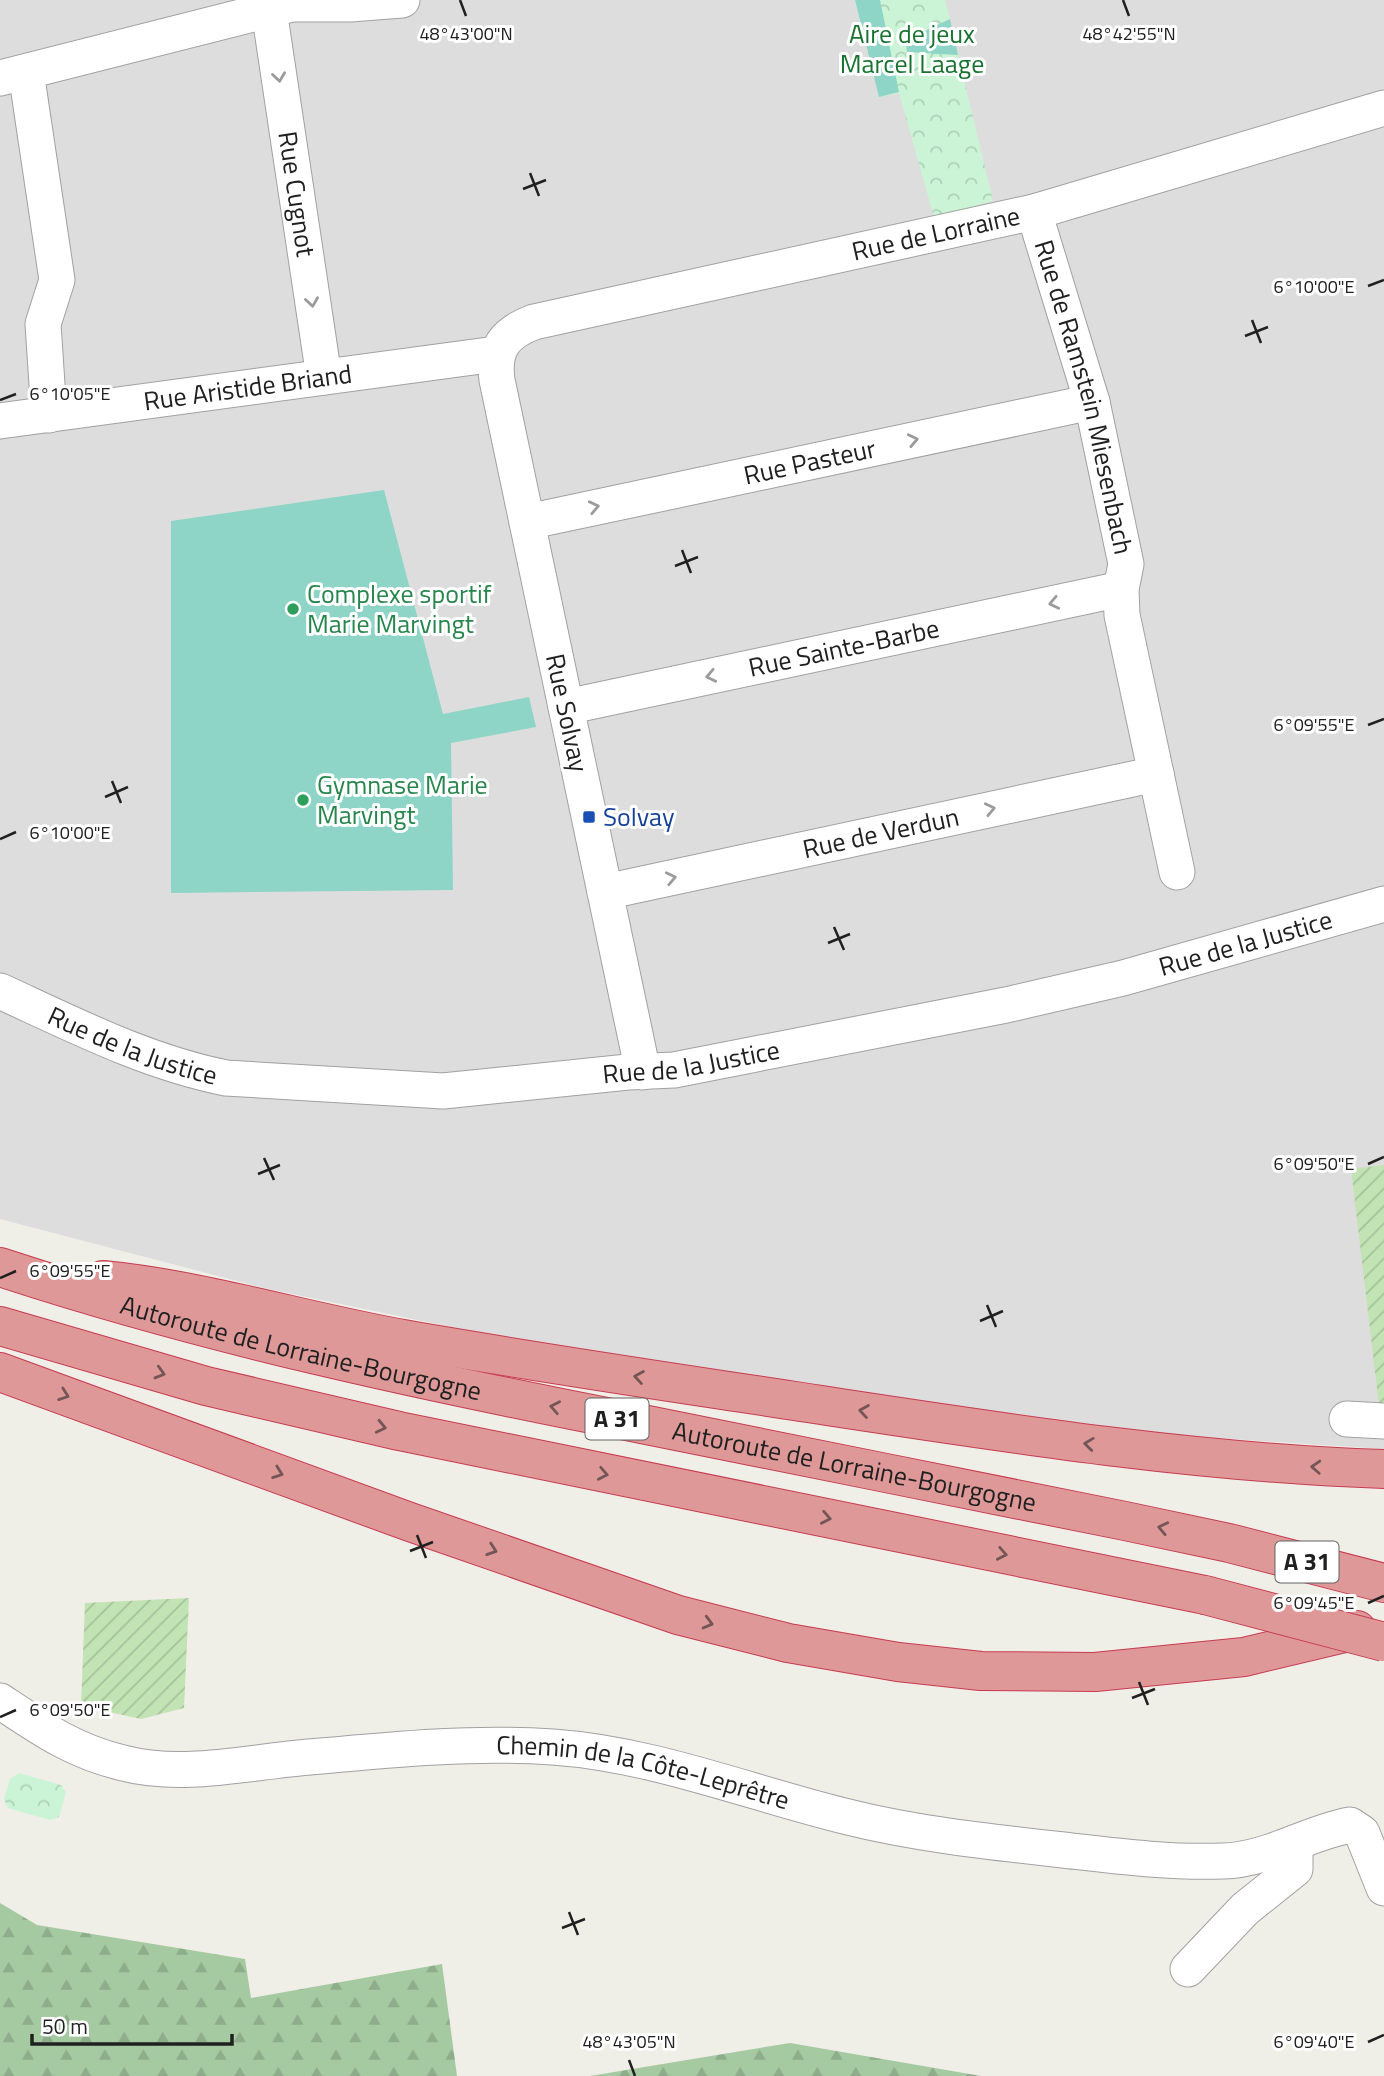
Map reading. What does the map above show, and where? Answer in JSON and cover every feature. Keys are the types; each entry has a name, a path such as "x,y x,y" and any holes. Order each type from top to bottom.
{"highway":[{"path":"5,1268 149,1284 413,1340 1044,1438 1214,1459 1384,1469"},
{"name":"Autoroute de Lorraine-Bourgogne","path":"5,1268 177,1320 485,1394 1229,1543 1384,1583"},
{"name":"Autoroute de Lorraine-Bourgogne","path":"0,1326 206,1386 399,1432 1205,1595 1384,1642"},
{"path":"0,1372 410,1522 678,1615 826,1650 981,1671 1095,1672 1244,1657 1384,1623"}],"street":[{"path":"49,415 43,324 57,279 13,75 260,5 350,4 402,0"},
{"name":"Rue Cugnot","path":"260,5 324,377"},
{"name":"Rue de Lorraine","path":"496,354 510,334 534,322 1034,212 1384,108"},
{"name":"Rue de Ramstein Miesenbach","path":"1034,212 1092,402 1126,564 1121,589 1122,615 1177,872"},
{"name":"Rue Aristide Briand","path":"0,421 496,354"},
{"name":"Rue Solvay","path":"496,354 497,380 643,1072"},
{"name":"Rue Pasteur","path":"527,522 1092,402"},
{"name":"Rue Sainte-Barbe","path":"566,707 1121,589"},
{"name":"Rue de Verdun","path":"605,892 1156,774"},
{"name":"Rue de la Justice","path":"0,991 150,1058 226,1077 443,1091 674,1070 776,1052 1123,978 1384,904"},
{"path":"1347,1419 1384,1421"},
{"name":"Chemin de la Côte-Leprêtre","path":"0,1702 55,1739 72,1747 125,1764 150,1768 188,1769 409,1748 555,1747 650,1762 845,1816 987,1842 1135,1858 1227,1861 1350,1825 1362,1833 1384,1888"},
{"path":"1188,1969 1245,1909 1295,1869 1295,1843"}],"shaded area":[{"path":"0,0 1384,0 1384,1449 1185,1436 969,1409 480,1333 264,1288 0,1219"}],"green space":[{"name":"Aire de jeux Marcel Laage","path":"855,0 945,0 993,201 934,217 899,93 879,97"},
{"path":"855,0 880,0 899,92 879,97"},
{"path":"950,19 958,55 907,52 906,42 910,38"},
{"name":"Complexe sportif Marie Marvingt","path":"384,490 443,714 529,697 536,727 451,743 453,890 171,893 171,521"},
{"path":"1384,1165 1384,1414 1380,1414 1351,1169"},
{"path":"189,1598 184,1708 141,1719 81,1706 85,1603"},
{"path":"19,1773 61,1785 66,1792 59,1817 50,1820 8,1808 4,1799 10,1779"},
{"path":"0,1903 37,1925 245,1959 251,1998 442,1964 457,2076 0,2076"},
{"path":"790,2043 981,2076 590,2076"}],"place":[{"name":"Complexe sportif Marie Marvingt","path":"293,609"},
{"name":"Gymnase Marie Marvingt","path":"303,800"},
{"name":"Solvay","path":"589,817"}]}
